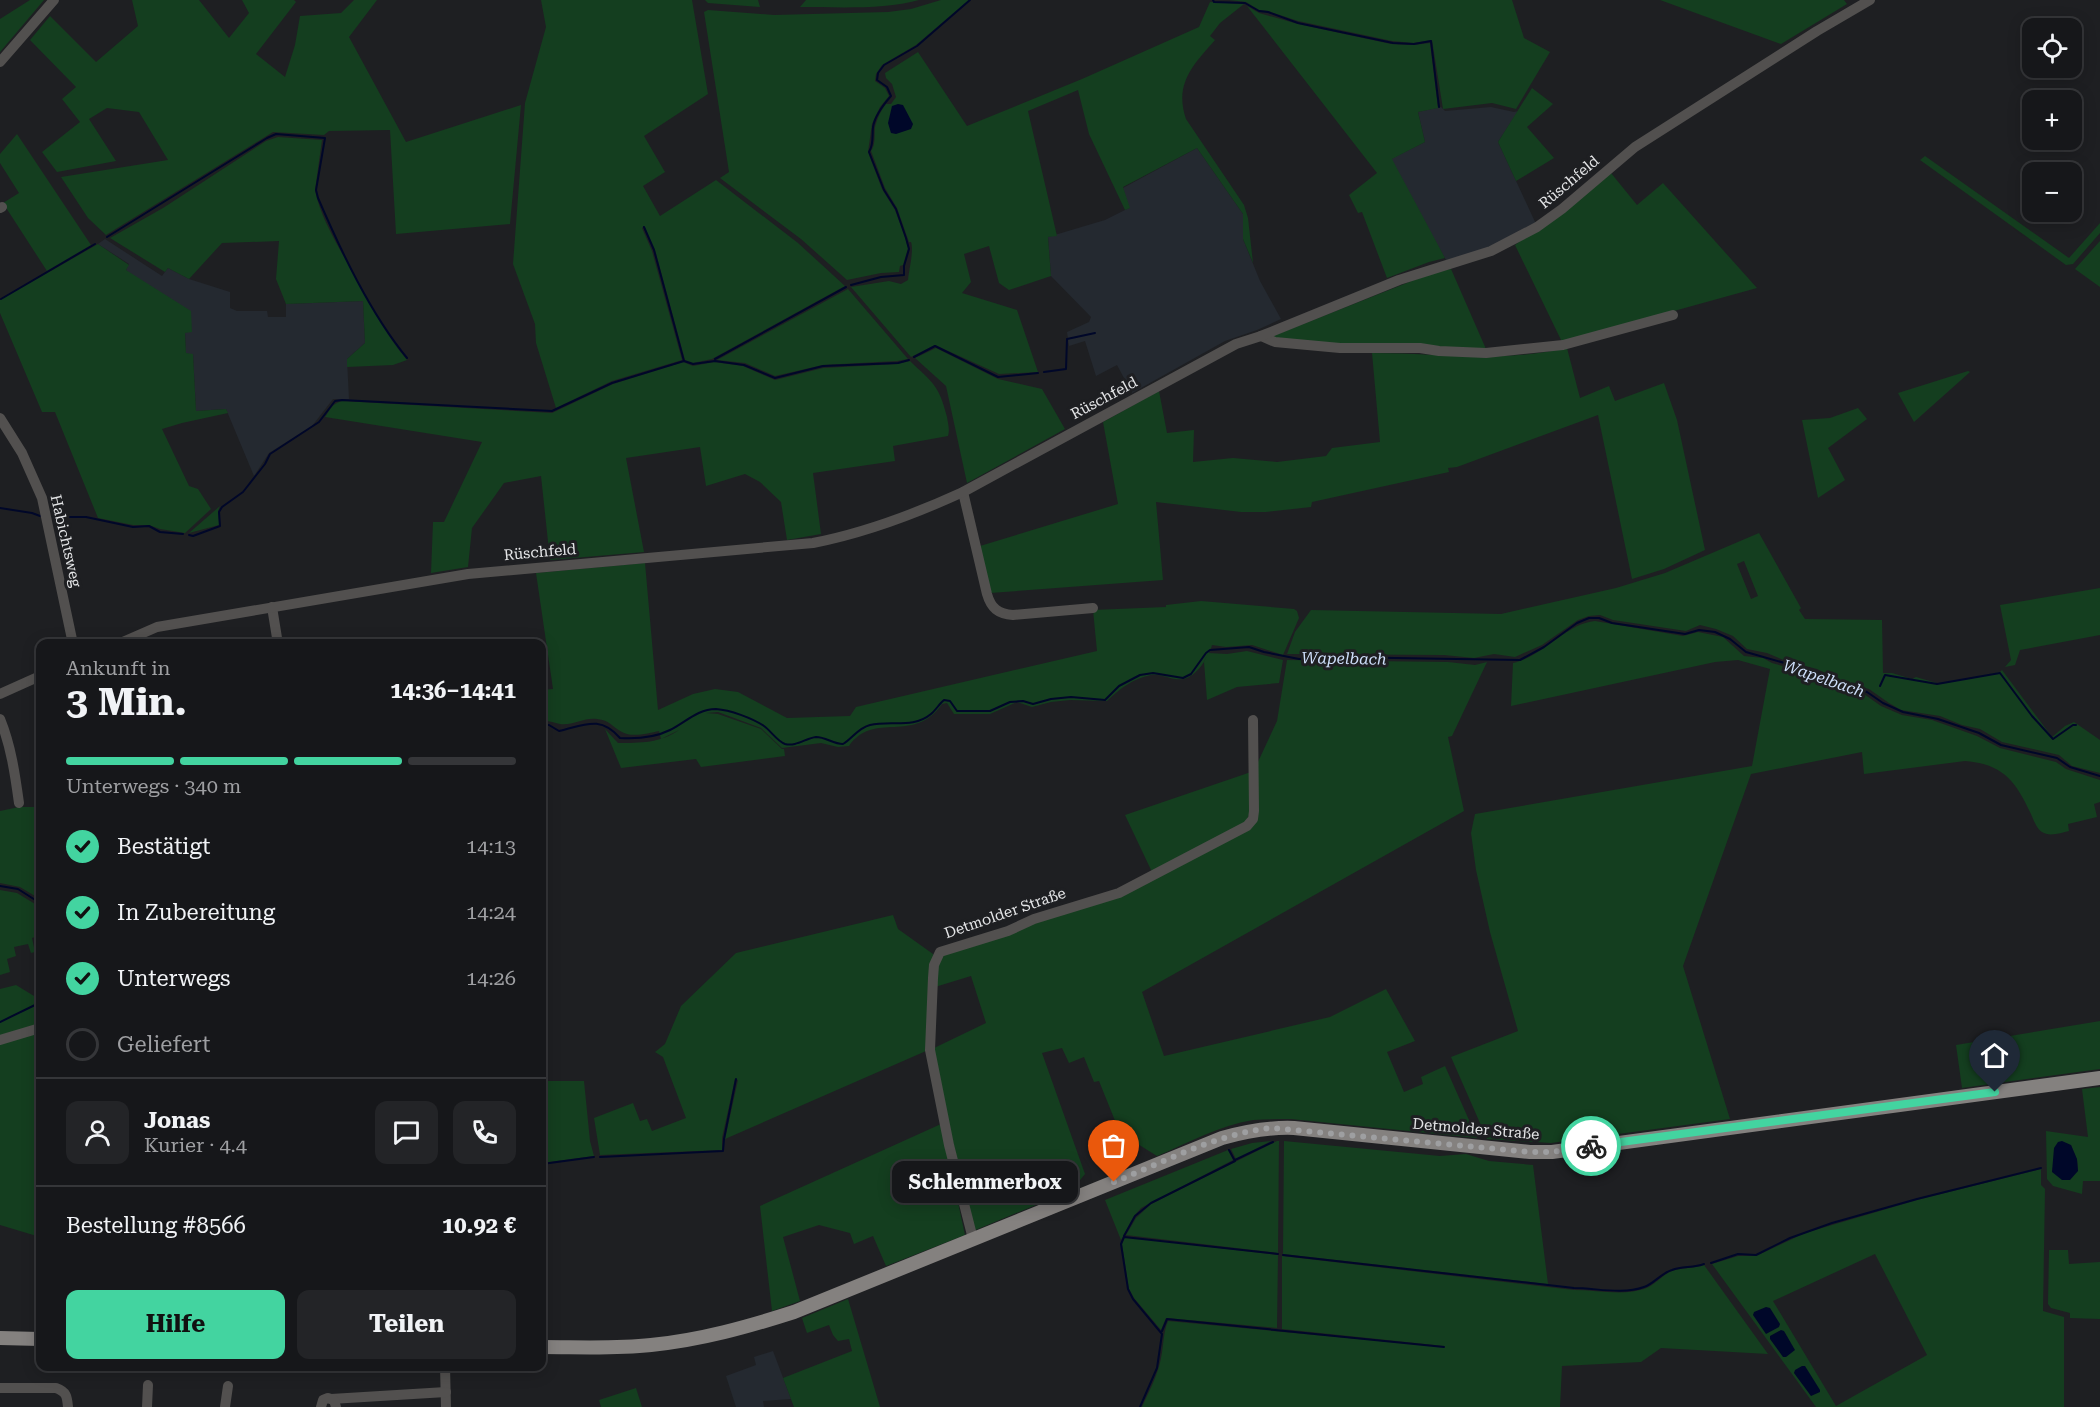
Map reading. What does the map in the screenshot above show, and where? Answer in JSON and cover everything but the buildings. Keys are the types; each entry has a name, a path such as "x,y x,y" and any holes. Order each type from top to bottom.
{"main road":[{"name":"Detmolder Straße","path":"546,1347 651,1345 741,1329 794,1312 1222,1138 1248,1130 1294,1128 1530,1152 1552,1152 2100,1078"},
{"path":"0,1338 36,1339"}],"street":[{"path":"0,62 54,0"},
{"name":"Rüschfeld","path":"129,639 157,627 468,574 813,543 837,538 919,512 963,492 1236,344 1399,280 1491,251 1537,227 1562,209 1635,147 1817,31 1870,0"},
{"path":"1261,336 1275,342 1340,348 1420,348 1486,353 1563,345 1673,315"},
{"name":"Habichtsweg","path":"0,418 22,453 42,498 72,639"},
{"path":"963,492 989,603 995,610 1003,615 1013,615 1093,608"},
{"path":"272,607 277,639"},
{"path":"0,693 36,678"},
{"path":"0,719 9,746 19,803"},
{"name":"Detmolder Straße","path":"973,1239 949,1145 930,1050 933,978 940,952 1008,932 1034,919 1119,893 1247,826 1253,819 1254,811 1253,720"},
{"path":"0,1040 36,1029"},
{"path":"445,1371 446,1407"},
{"path":"147,1407 148,1385"},
{"path":"225,1407 228,1386"},
{"path":"0,1388 56,1388 63,1390 67,1395 68,1407"},
{"path":"321,1407 323,1400 334,1403 446,1392"}],"shaded area":[{"path":"1441,107 1445,111 1491,107 1518,111 1498,142 1536,224 1488,249 1446,260 1391,159 1425,142 1418,112"},
{"path":"1197,148 1243,214 1243,239 1260,281 1281,319 1225,341 1132,393 1117,365 1096,376 1085,341 1069,346 1067,332 1089,322 1091,317 1051,276 1048,237 1105,220 1129,208 1123,188"},
{"path":"105,239 162,276 168,268 189,279 230,292 230,308 237,311 267,311 268,317 286,317 286,304 363,301 365,343 347,359 349,399 333,399 312,426 269,453 254,476 226,409 196,411 193,354 186,354 185,332 126,270 129,264 98,244"},
{"path":"773,1351 791,1399 763,1401 764,1407 736,1407 726,1376 756,1365 754,1357"}],"green space":[{"path":"30,0 44,0 0,52 0,19"},
{"path":"132,0 199,0 229,38 249,13 242,0 294,0 296,2 256,54 285,77 295,45 300,16 341,13 354,0 377,0 349,37 406,142 521,105 510,224 396,234 390,130 329,131 324,135 273,132 106,235 88,218 61,177 168,160 139,112 107,108 89,119 116,161 57,172 42,152 80,122 62,99 76,87 30,40 50,16 96,62 138,26"},
{"path":"541,0 692,0 708,94 644,136 665,172 643,186 660,216 716,180 798,243 845,286 712,359 693,363 685,360 655,250 644,226 642,228 652,251 682,360 612,381 556,408 536,343 535,324 513,264 525,103 546,27"},
{"path":"705,0 758,0 760,7 708,3"},
{"path":"806,0 919,0 876,7 800,7"},
{"path":"941,0 969,0 916,45 882,65 876,74 875,81 885,88 889,96 880,107 872,124 868,152 882,189 895,210 905,237 908,248 903,265 900,266 899,272 847,280 801,239 720,178 729,172 704,12 708,10 774,15 888,12 911,9"},
{"path":"1229,0 1512,0 1524,38 1550,52 1516,109 1492,103 1443,109 1432,40 1413,43 1392,41 1298,21 1259,10 1246,2"},
{"path":"1660,0 1844,0 1847,4 1781,44"},
{"path":"1210,2 1244,4 1220,23 1210,36 1215,40 1193,67 1184,85 1183,107 1186,119 1244,205 1248,218 1253,263 1243,239 1243,214 1197,148 1123,187 1130,208 1125,210 1089,134 1078,90 1028,111 1057,236 1048,237 1051,276 1009,290 999,283 989,246 964,254 971,282 962,293 1017,310 1038,372 999,374 935,345 911,357 851,287 889,281 901,284 908,280 912,255 911,242 909,242 897,208 885,188 871,151 879,115 886,104 891,104 896,97 885,73 918,52 967,126 1082,79 1199,27"},
{"path":"1247,6 1259,13 1298,24 1391,44 1430,43 1438,108 1418,112 1425,142 1392,159 1445,258 1387,278 1362,212 1358,213 1349,195 1377,173"},
{"path":"1532,88 1553,104 1527,127 1554,158 1516,181 1498,142"},
{"path":"17,134 91,245 47,271 3,203 19,193 0,163 0,154"},
{"path":"278,137 322,140 315,190 321,209 334,238 376,314 390,338 407,360 393,365 347,367 347,359 365,343 363,301 286,304 276,279 279,241 222,243 189,279 168,268 165,272 110,238 163,208 266,141"},
{"path":"1925,156 2069,258 2100,223 2100,233 2073,264 2066,265 1920,160"},
{"path":"1611,173 1637,205 1663,183 1757,288 1562,342 1515,245"},
{"path":"2100,241 2100,287 2075,269"},
{"path":"98,244 129,265 126,270 191,311 192,332 185,333 186,353 193,354 196,411 226,409 228,413 162,429 189,486 198,489 211,509 185,533 98,518 55,412 42,412 0,313 0,300"},
{"path":"1451,269 1486,349 1374,346 1276,340 1273,336 1432,273"},
{"path":"848,289 908,359 823,365 775,376 745,363 717,360"},
{"path":"936,348 998,379 1042,389 1065,429 967,483 946,386 915,358"},
{"path":"1567,348 1580,398 1609,386 1615,401 1664,383 1677,420 1705,550 1664,569 1632,579 1598,415 1457,467 1448,468 1449,472 1312,502 1311,507 1241,512 1156,502 1163,580 990,593 980,546 1118,504 1103,422 1159,391 1167,433 1194,430 1193,462 1233,458 1277,462 1326,456 1332,448 1380,442 1372,353 1494,356 1543,353"},
{"path":"910,361 938,391 947,417 948,436 893,446 895,461 813,473 821,534 787,540 781,502 760,482 745,474 706,486 700,447 626,458 644,552 550,560 541,476 504,483 472,528 468,567 431,573 433,522 444,522 482,442 325,417 333,405 342,401 552,413 613,384 683,362 693,366 714,362 743,366 775,380 823,368 897,364"},
{"path":"1970,372 1914,422 1898,393"},
{"path":"1858,408 1867,419 1828,448 1845,480 1818,498 1802,420 1830,418"},
{"path":"220,506 219,525 189,533"},
{"path":"1759,533 1805,619 1882,620 1883,673 1892,673 1912,679 1916,677 1940,684 2002,670 2052,737 2074,722 2100,740 2100,773 2072,766 2059,755 2002,742 1980,729 1940,716 1901,710 1869,689 1843,682 1817,669 1747,649 1733,636 1700,625 1686,631 1613,620 1600,615 1589,616 1578,620 1542,645 1515,657 1494,654 1474,658 1444,655 1287,654 1295,632 1311,610 1501,614 1616,588 1665,573","holes":["1744,561 1758,596 1751,599 1737,564"]},
{"path":"645,563 658,710 693,694 715,689 738,692 787,718 850,716 856,707 1097,651 1093,610 1166,607 1166,605 1201,601 1294,609 1299,618 1283,655 1252,645 1226,647 1212,645 1202,665 1188,677 1179,679 1155,675 1144,677 1127,685 1107,701 1070,700 1032,707 1017,702 990,714 954,714 947,703 942,704 931,716 919,723 870,730 859,736 849,746 838,747 821,743 782,748 761,728 718,712 706,713 718,714 761,729 782,749 784,749 785,756 701,767 696,759 621,768 605,729 618,743 658,740 661,739 659,731 631,735 597,719 565,724 546,721 546,690 553,689 536,573"},
{"path":"2100,588 2100,635 2020,650 2015,665 2005,667 2011,660 2000,605"},
{"path":"1595,621 1683,636 1698,632 1723,637 1744,656 1763,658 1772,663 1814,675 1840,688 1864,694 1881,706 1902,715 1932,720 1977,736 2000,748 2056,762 2066,769 2100,780 2100,802 2094,804 2097,817 2068,824 2069,831 2055,834 2042,832 2019,791 2006,776 1989,766 1965,761 1864,774 1862,752 1751,774 1683,966 1730,1119 1551,1143 1487,1139 1451,1057 1518,1031 1490,932 1476,870 1471,833 1475,814 1752,766 1770,669 1738,660 1715,662 1511,706 1513,663 1535,654 1574,628"},
{"path":"1247,651 1283,660 1279,683 1237,687 1207,700 1204,662 1208,653 1227,654"},
{"path":"1287,660 1448,662 1475,665 1487,662 1452,736 1448,737 1464,811 1142,992 1164,1056 1330,1017 1386,989 1415,1041 1387,1052 1404,1092 1423,1084 1421,1077 1445,1066 1477,1138 1291,1119 1258,1120 1241,1122 1216,1130 1157,1156 1120,1133 1099,1081 1094,1082 1084,1057 1069,1063 1062,1048 1042,1053 1085,1174 1072,1190 973,1231 932,1049 986,1023 971,976 935,987 937,968 944,955 1036,921 1109,900 1248,828 1257,764 1277,721"},
{"path":"1251,772 1251,810 1245,824 1152,872 1125,815"},
{"path":"19,807 36,807 36,897 20,887 0,883 0,811"},
{"path":"0,890 17,893 36,905 36,934 32,938 35,952 31,953 28,944 14,947 16,956 7,959 10,972 0,975"},
{"path":"893,915 898,929 934,957 926,1051 725,1139 738,1080 735,1079 722,1138 722,1150 600,1155 594,1118 633,1103 640,1121 647,1119 652,1131 686,1118 663,1057 655,1052 665,1044 681,1006 736,953"},
{"path":"16,985 34,996 36,1026 0,1037 0,989"},
{"path":"2100,1021 2100,1069 1962,1088 1956,1045"},
{"path":"36,1033 36,1236 0,1225 0,1043"},
{"path":"546,1081 584,1081 590,1141 594,1156 546,1162"},
{"path":"2100,1087 2100,1181 2083,1181 2082,1194 2053,1186 2047,1179 2046,1131 2088,1137 2082,1089","holes":["2071,1145 2077,1160 2078,1171 2052,1172 2055,1159"]},
{"path":"941,1124 965,1235 886,1266 873,1236 854,1244 850,1233 819,1225 783,1237 800,1301 772,1311 760,1206"},
{"path":"1271,1141 1236,1159 1231,1149 1252,1143"},
{"path":"1279,1141 1278,1253 1126,1235 1136,1218 1151,1204"},
{"path":"1284,1141 1440,1156 1466,1154 1489,1161 1533,1165 1548,1284 1283,1254"},
{"path":"1228,1150 1233,1160 1141,1208 1121,1240 1105,1200"},
{"path":"2041,1169 2041,1185 2045,1189 2043,1311 2064,1317 2064,1407 1816,1407 1712,1264 1738,1256 1756,1256 1805,1233 1917,1200","holes":["1875,1254 1927,1355 1836,1406 1773,1301"]},
{"path":"1125,1237 1278,1255 1277,1328 1166,1318 1161,1330 1129,1289 1122,1244"},
{"path":"2049,1250 2068,1250 2069,1264 2100,1262 2100,1319 2070,1318 2070,1313 2051,1308 2048,1304"},
{"path":"1282,1256 1574,1290 1618,1292 1644,1289 1672,1271 1704,1265 1768,1354 1661,1348 1641,1362 1562,1366 1560,1407 1142,1407 1158,1371 1168,1321 1444,1346 1282,1329"},
{"path":"848,1299 880,1407 794,1407 783,1378 852,1351 849,1339 838,1341 829,1325 807,1333 802,1318"},
{"path":"636,1388 642,1407 601,1407 599,1400"}],"water":[{"path":"903,105 913,124 911,129 896,134 891,133 888,123 892,106"},
{"path":"2062,1141 2071,1145 2077,1159 2078,1171 2070,1180 2062,1180 2052,1172 2054,1148 2058,1142"},
{"path":"1766,1307 1770,1308 1780,1324 1779,1327 1766,1334 1753,1315 1754,1312"},
{"path":"1781,1330 1784,1331 1795,1350 1786,1357 1783,1357 1770,1339 1770,1336"},
{"path":"1805,1366 1820,1392 1811,1396 1794,1373"}],"waterway":[{"path":"851,285 881,277 904,275 909,249 896,209 884,190 869,152 876,118 891,96 887,87 877,80 878,73 884,65 917,46 970,0"},
{"path":"1213,0 1214,2 1245,3 1259,11 1298,23 1393,43 1414,44 1431,41 1439,107"},
{"path":"107,237 267,138 276,134 325,138 316,190 318,198 369,302 407,358"},
{"path":"644,227 654,250 684,361"},
{"path":"1,299 95,244"},
{"path":"715,359 846,287"},
{"path":"1044,372 1066,369 1067,339 1095,333"},
{"path":"914,357 935,346 998,377 1038,373"},
{"path":"189,535 193,536 220,526 219,512 222,507 243,492 270,454 319,422 335,401 552,411 612,383 684,361 693,364 715,361 744,365 775,378 823,366 898,363 909,360"},
{"path":"0,508 40,516"},
{"path":"53,517 86,517 133,527 149,526 160,532 183,534"},
{"name":"Wapelbach","path":"546,725 559,731 599,724 606,726 620,738 640,738 664,733 703,711 716,709 753,720 785,744 816,737 843,744 862,728 870,725 909,723 924,719 944,700 950,701 957,711 990,711 1010,702 1023,701 1033,704 1071,697 1105,700 1119,686 1140,675 1153,673 1183,678 1191,674 1210,650 1249,647 1299,659 1332,657 1520,660 1544,647 1577,623 1589,618 1599,618 1612,623 1685,634 1699,630 1715,632 1730,639 1746,652 1816,672 1841,685 1867,692 1883,703 1903,712 1938,719 1979,733 2001,745 2057,758 2070,767 2100,776"},
{"path":"1880,686 1885,675 1937,684 2000,673 2032,716 2053,739 2076,725"},
{"name":"Wapelbach","path":"0,886 18,889 36,900"},
{"path":"0,1022 35,1005"},
{"path":"600,1157 723,1151 736,1079"},
{"path":"1235,1160 1273,1142"},
{"path":"1124,1236 1135,1216 1151,1203 1235,1161 1229,1150"},
{"path":"546,1163 594,1157"},
{"path":"1711,1263 1738,1254 1756,1255 1790,1238 1832,1223 2041,1168"},
{"path":"1140,1407 1157,1368 1162,1334 1133,1299 1128,1289 1121,1244 1124,1237 1278,1254"},
{"path":"1283,1255 1618,1291 1644,1287 1668,1271 1704,1264"},
{"path":"1162,1331 1167,1319 1444,1347"}],"way so far":[{"path":"1114,1182 1222,1138 1248,1130 1271,1128 1294,1128 1530,1152 1552,1152 1591,1146"}],"place":[{"name":"Schlemmerbox","path":"1114,1182"}],"route":[{"path":"1591,1146 1995,1092"}]}
